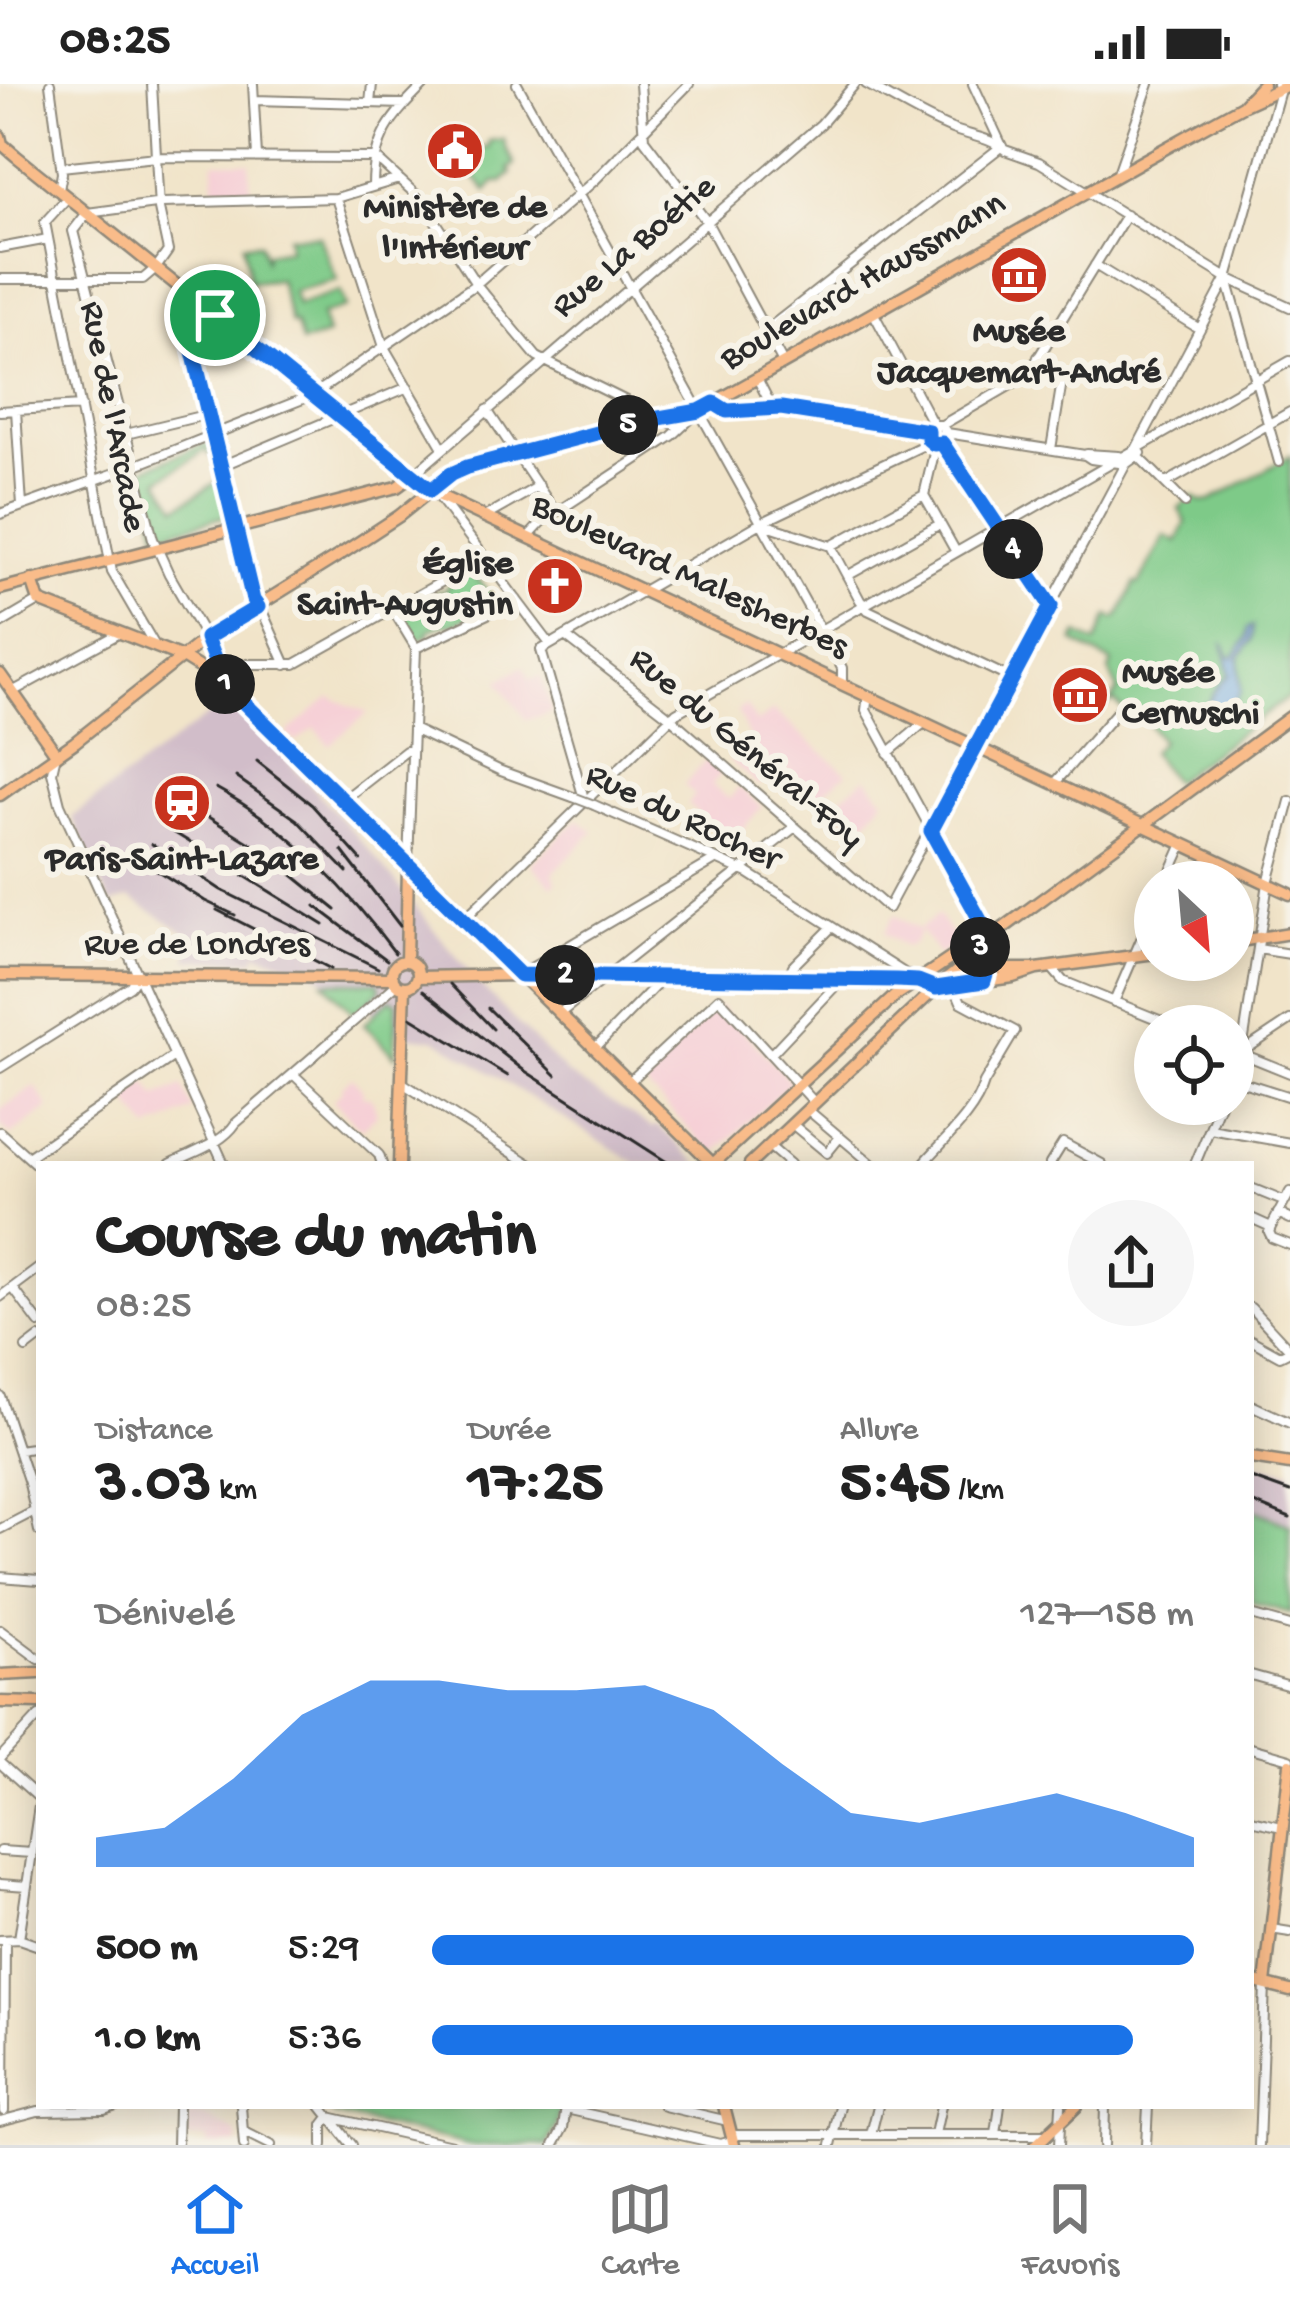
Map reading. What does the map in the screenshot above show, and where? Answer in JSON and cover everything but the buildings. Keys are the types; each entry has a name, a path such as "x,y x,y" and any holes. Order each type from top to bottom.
{"main road":[{"name":"Boulevard Haussmann","path":"1242,106 1263,84"},
{"name":"Boulevard Haussmann","path":"0,795 206,638 435,493 455,472 660,417 699,411 1282,86"},
{"name":"Boulevard Malesherbes","path":"1,142 435,493 1183,844 1270,878 1290,894"},
{"path":"0,589 397,487 412,476"},
{"path":"32,580 39,601 182,657 223,682 710,1161"},
{"path":"206,638 223,682"},
{"path":"0,674 56,755"},
{"path":"716,1161 895,995 963,950 982,944 1290,717"},
{"path":"406,961 408,866"},
{"path":"1254,943 1290,934"},
{"path":"982,944 989,964 984,981"},
{"path":"752,1161 972,959 982,944"},
{"path":"989,964 1000,969 1037,969 1132,956"},
{"path":"398,983 413,985 418,976 416,966 406,961"},
{"path":"399,1161 395,966 406,961"},
{"path":"418,976 842,979 895,974 936,988 1037,969"},
{"name":"Rue de Londres","path":"0,974 398,983"},
{"path":"1254,1458 1290,1464"},
{"path":"0,1675 36,1673"},
{"path":"0,1702 36,1702"},
{"path":"1290,1761 1271,1929 1258,1982 1290,1991"},
{"path":"725,2109 732,2140"},
{"path":"1036,2145 1074,2109"}],"street":[{"path":"0,248 48,239 45,222 63,194 50,84"},
{"path":"0,279 143,279 157,268 168,251 159,204 152,84"},
{"path":"253,84 257,157"},
{"path":"370,103 372,84"},
{"path":"373,186 385,129 425,84"},
{"path":"517,84 842,668 842,683"},
{"path":"640,84 644,139 707,222 783,363"},
{"path":"0,514 313,395 476,284 595,180 689,84"},
{"name":"Rue La Boétie","path":"412,476 821,124 855,84"},
{"path":"866,84 951,128 1002,146"},
{"path":"973,84 1005,150 1039,162 1238,283 1290,307"},
{"path":"1118,175 1149,84"},
{"path":"1137,453 1220,291 1282,86"},
{"path":"254,100 405,104"},
{"path":"765,331 1002,146"},
{"path":"62,167 156,157 376,158 422,200 476,284 537,357 679,427"},
{"path":"206,638 156,549 73,231 87,214 159,204 336,198 399,179"},
{"path":"336,198 384,347 443,448"},
{"path":"545,647 761,523 937,435 1016,382 1038,357 1126,215"},
{"name":"Rue de l'Arcade","path":"48,239 112,572 154,646"},
{"path":"1095,265 1198,328"},
{"path":"1225,273 1279,462"},
{"path":"194,298 184,311 253,600 286,665"},
{"path":"873,312 937,435 1051,606"},
{"path":"1038,357 1063,375 1051,449"},
{"path":"464,920 590,804 676,712 1137,453 1290,361"},
{"path":"757,378 772,409"},
{"path":"221,466 408,387"},
{"path":"714,403 727,411 772,409 1092,453 1120,461"},
{"path":"0,411 81,406"},
{"path":"16,410 22,506"},
{"path":"487,410 556,513"},
{"path":"529,536 543,521 672,436 699,411"},
{"path":"1166,483 1290,412"},
{"path":"126,434 208,415"},
{"path":"937,435 924,495 956,552"},
{"path":"1137,453 1185,503"},
{"path":"931,831 1051,606 1120,461"},
{"path":"486,516 538,486"},
{"path":"435,493 517,601 545,647 590,804"},
{"path":"831,546 924,495"},
{"path":"761,523 831,546 864,605 1012,679"},
{"path":"847,576 940,524"},
{"path":"216,664 295,664 484,557"},
{"path":"0,624 39,601"},
{"path":"416,648 517,601"},
{"path":"393,610 416,648 408,866"},
{"path":"13,692 122,632"},
{"name":"Rue du Général-Foy","path":"565,636 670,718 888,908 931,831"},
{"path":"868,695 866,710 931,831 982,944"},
{"path":"1055,783 1121,707"},
{"path":"888,753 924,722"},
{"name":"Rue du Rocher","path":"412,729 740,870 832,927 895,974"},
{"path":"342,801 412,751"},
{"path":"56,755 52,772 60,804 223,1161"},
{"path":"1246,1005 1290,801"},
{"path":"560,1014 795,827"},
{"path":"1175,861 1183,844"},
{"path":"520,975 717,859"},
{"path":"788,978 793,966 832,927"},
{"path":"1259,943 1290,953"},
{"path":"1114,1002 1134,952"},
{"path":"1068,965 1072,985"},
{"path":"1051,967 1058,978 1134,1010"},
{"path":"0,1068 130,986 137,976"},
{"path":"594,1049 664,977"},
{"path":"629,1082 719,998 721,977"},
{"path":"772,1053 842,979"},
{"path":"176,1161 218,1141 398,983"},
{"path":"929,1161 982,1091 1015,1031 961,1002 962,984"},
{"path":"719,998 799,1083 811,1106 868,1161"},
{"path":"1254,1041 1290,1020"},
{"path":"28,1157 174,1056"},
{"path":"1254,1058 1290,1073"},
{"path":"293,1074 381,1161"},
{"path":"401,1082 525,1161"},
{"path":"1254,1084 1290,1097"},
{"path":"792,1124 827,1153 840,1137"},
{"path":"1197,1161 1212,1125"},
{"path":"1210,1129 1290,1143"},
{"path":"0,1132 36,1164"},
{"path":"1052,1161 1063,1143 1096,1161"},
{"path":"769,1146 786,1161"},
{"path":"1254,1189 1283,1202"},
{"path":"1290,1192 1269,1232 1290,1245"},
{"path":"1277,1214 1290,1219"},
{"path":"1254,1219 1271,1226"},
{"path":"0,1298 36,1270"},
{"path":"13,1288 36,1319"},
{"path":"1254,1311 1288,1348 1282,1356 1254,1342"},
{"path":"26,1348 36,1340"},
{"path":"0,1396 36,1510"},
{"path":"1254,1406 1290,1424"},
{"path":"18,1450 36,1447"},
{"path":"0,1529 36,1513"},
{"path":"0,1577 36,1580"},
{"path":"1254,1616 1290,1626"},
{"path":"0,1630 36,1657"},
{"path":"1254,1676 1290,1686"},
{"path":"36,1719 0,1760 36,1804"},
{"path":"1254,1749 1290,1761"},
{"path":"1254,1821 1282,1827"},
{"path":"0,1851 35,1850 19,1940"},
{"path":"0,1884 27,1886"},
{"path":"1271,1929 1290,1933"},
{"path":"4,2111 2,1940 36,1945"},
{"path":"1258,1982 1259,2145"},
{"path":"0,2121 60,2109"},
{"path":"176,2145 178,2109"},
{"path":"241,2109 244,2145"},
{"path":"323,2109 352,2145"},
{"path":"554,2145 566,2109"},
{"path":"570,2109 720,2144 871,2134 1047,2135"},
{"path":"677,2109 728,2121"},
{"path":"832,2140 839,2109"},
{"path":"871,2134 877,2109"},
{"path":"935,2134 940,2109"},
{"path":"996,2134 1000,2109"},
{"path":"1058,2145 1061,2109"},
{"path":"1104,2145 1105,2109"},
{"path":"1146,2145 1148,2109"},
{"path":"323,2145 323,2125 329,2117"},
{"path":"329,2117 452,2145"},
{"path":"243,2131 271,2145"}],"shaded area":[{"path":"214,162 250,162 250,192 214,191"},
{"path":"523,666 530,679 541,676 552,712 526,720 498,681"},
{"path":"330,697 368,713 329,745 315,728 296,742 287,733"},
{"path":"231,698 371,852 478,983 567,1074 653,1128 657,1125 696,1161 633,1161 436,1039 408,1036 314,972 257,953 254,960 188,960 188,934 130,898 111,904 72,817"},
{"path":"746,705 757,723 773,710 847,773 818,797 780,764 759,786 729,760 749,737 737,711"},
{"path":"707,759 722,772 712,785 729,799 739,787 762,807 729,844 688,804 695,795 684,785"},
{"path":"866,777 884,799 859,832 835,802"},
{"path":"578,819 594,832 553,873 556,882 552,886 531,864"},
{"path":"894,915 919,929 938,915 957,942 939,955 920,931 915,942 905,947 884,933"},
{"path":"717,1007 791,1082 714,1154 643,1083 643,1077"},
{"path":"352,1077 363,1090 362,1096 374,1103 376,1115 362,1130 333,1100"},
{"path":"146,1082 157,1097 182,1086 193,1110 149,1130 124,1097"},
{"path":"35,1086 49,1108 11,1135 0,1125 0,1110"},
{"path":"1254,1465 1290,1471 1290,1525 1254,1510"},
{"path":"188,2109 237,2133 238,2144 208,2145 203,2138 187,2138"}],"green space":[{"path":"464,139 474,141 474,148 489,148 489,141 504,139 515,164 503,182 495,182 487,191 464,166"},
{"path":"288,236 319,236 337,280 293,291 297,305 340,291 346,307 321,315 327,335 302,343 295,323 291,324 279,279 249,282 244,244 260,243 265,259 267,253 289,249"},
{"path":"207,443 215,459 205,450 159,480 177,507 220,480 227,516 158,534 141,470"},
{"path":"1290,456 1290,696 1173,782 1151,752 1161,741 1152,728 1114,701 1110,703 1118,690 1109,671 1112,663 1074,642 1078,634 1096,643 1108,616 1119,616 1165,536 1177,542 1186,522 1179,509 1192,496 1210,501"},
{"path":"472,571 497,604 414,638 403,612 442,589 430,600 432,604 444,596 447,586"},
{"path":"324,982 378,982 381,989 354,1014"},
{"path":"390,999 397,1002 395,1056 364,1024"},
{"path":"1254,1510 1290,1525 1290,1613 1254,1603"},
{"path":"330,2109 560,2109 547,2145 470,2145 335,2115"}],"water":[{"path":"1253,626 1252,640 1239,658 1241,691 1225,717 1213,720 1207,715 1209,704 1230,675 1223,642 1234,657"}],"railway":[{"path":"257,761 312,805 361,860"},
{"path":"236,777 297,820 347,872"},
{"path":"216,788 267,821 314,860 395,953"},
{"path":"192,807 263,851 336,910"},
{"path":"165,827 324,925"},
{"path":"152,844 221,890 378,968"},
{"path":"342,851 400,926"},
{"path":"142,861 235,915"},
{"path":"315,906 387,960"},
{"path":"217,910 331,969"},
{"path":"450,984 493,1029"},
{"path":"423,990 522,1069 665,1161"},
{"path":"488,1008 556,1075"},
{"path":"411,1017 508,1076"},
{"path":"1254,1479 1290,1492"},
{"path":"1254,1503 1290,1518"}],"place":[{"name":"Ministère de l'Intérieur","path":"455,151"},
{"name":"Musée Jacquemart-André","path":"1019,275"},
{"name":"Église Saint-Augustin","path":"555,586"},
{"name":"Musée Cernuschi","path":"1080,695"},
{"name":"Paris-Saint-Lazare","path":"182,803"}],"route":[{"path":"194,298 215,315 431,490 467,467 642,421 699,411 714,403 727,411 781,408 928,431 928,439 942,443 1051,606 931,831 990,938 979,949 989,964 984,981 936,988 896,980 520,975 223,682 206,638 258,607 184,311 194,298"}]}
